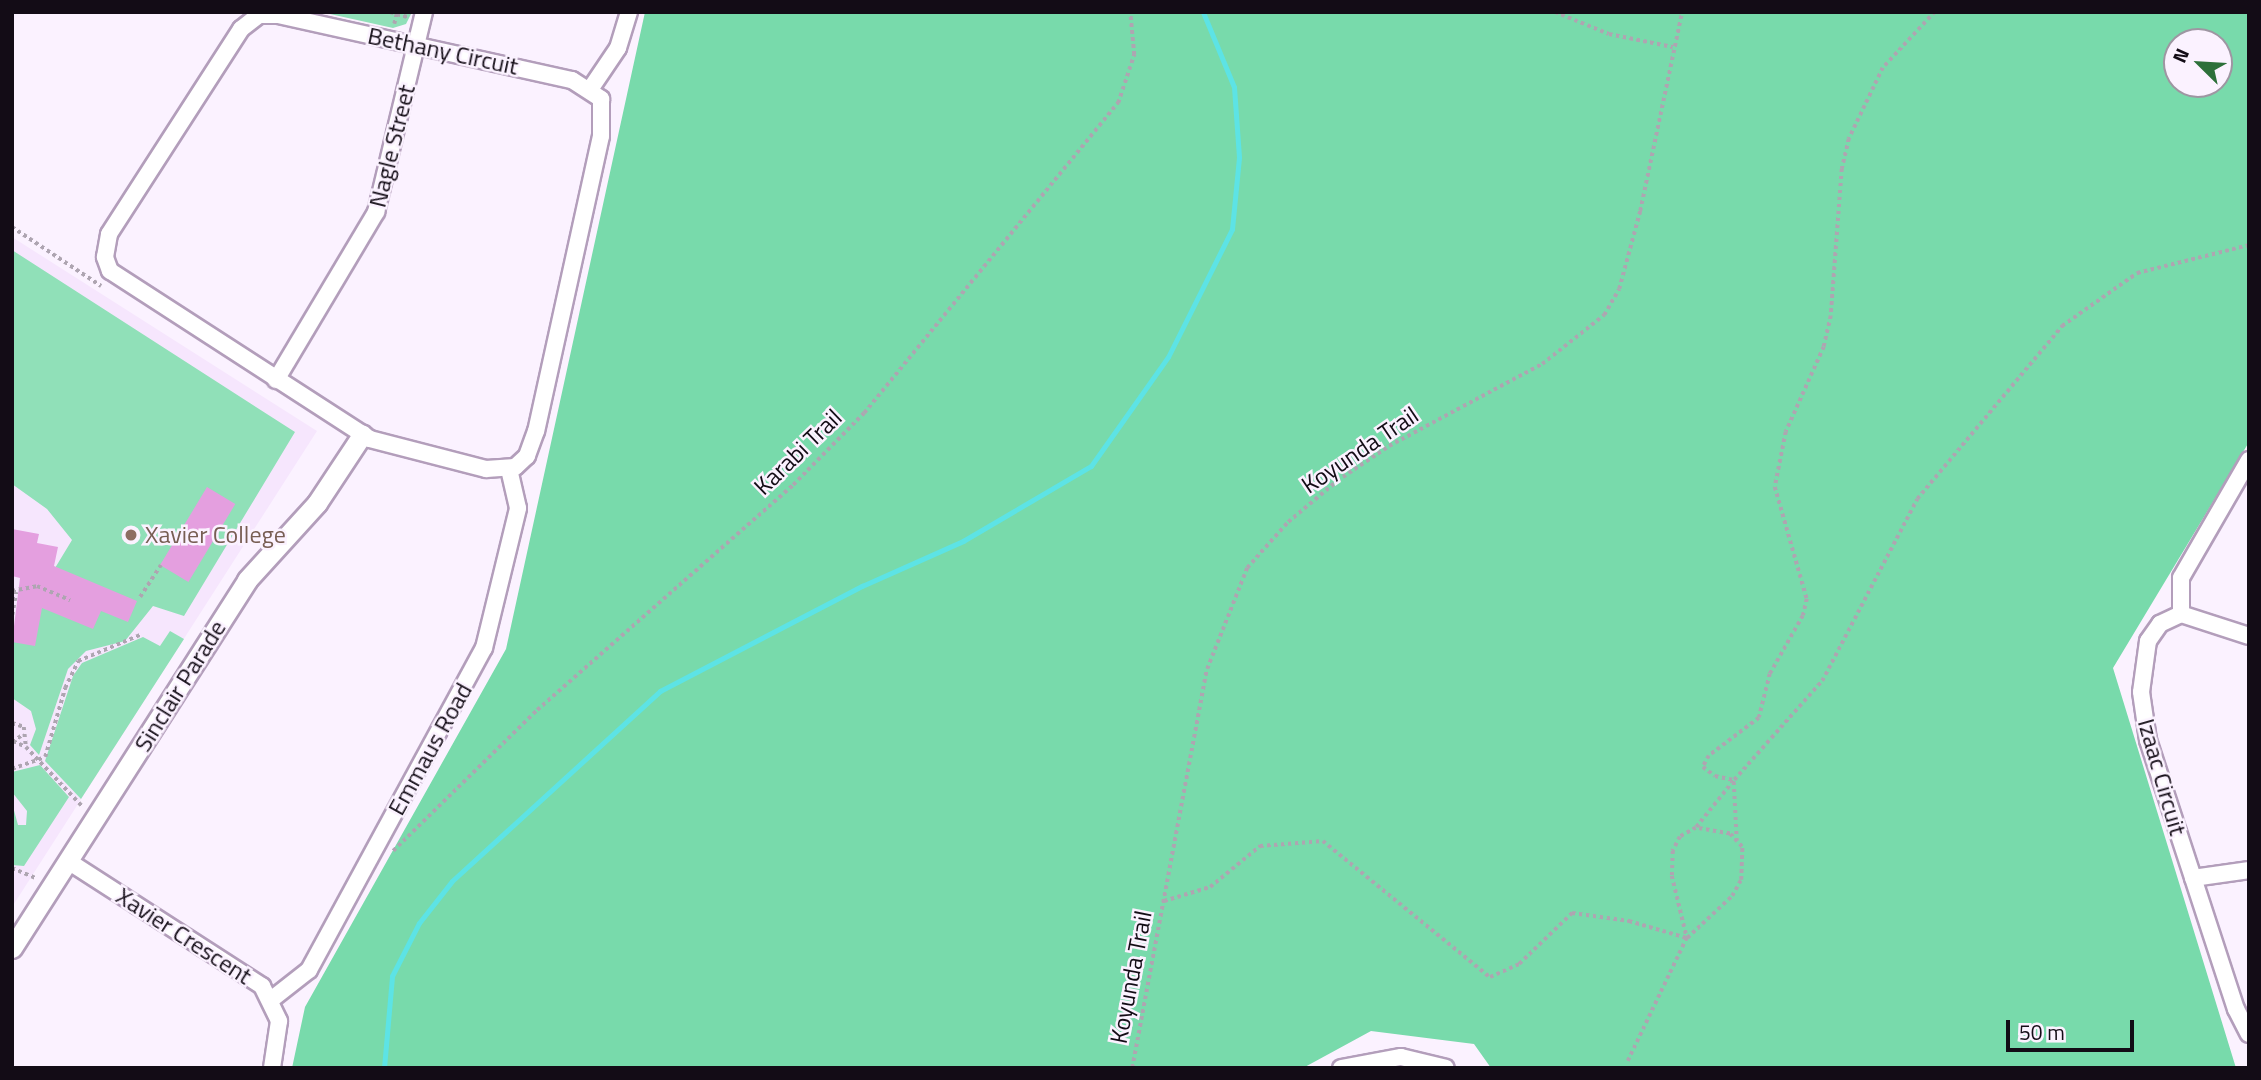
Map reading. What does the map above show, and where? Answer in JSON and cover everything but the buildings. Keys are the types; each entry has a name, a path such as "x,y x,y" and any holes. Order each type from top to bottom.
{"street":[{"path":"509,470 532,448 601,136 603,105 591,88 618,48 629,12"},
{"name":"Bethany Circuit","path":"509,470 417,454 362,435 115,277 105,257 109,234 251,19 278,15 591,88"},
{"name":"Nagle Street","path":"276,380 370,228 388,175 416,46 418,15"},
{"name":"Sinclair Parade","path":"12,948 247,580 317,503 362,435"},
{"path":"2249,460 2181,578 2181,614 2249,636"},
{"name":"Emmaus Road","path":"272,999 309,970 484,648 518,508 509,470"},
{"name":"Izaac Circuit","path":"2181,614 2161,624 2148,641 2141,692 2148,740 2193,878 2249,1034"},
{"name":"Xavier Crescent","path":"68,861 253,979 272,999 279,1021 272,1068"},
{"path":"2193,878 2249,870"},
{"path":"1341,1068 1401,1057 1446,1068"}],"path":[{"path":"390,12 418,15"},
{"name":"Karabi Trail","path":"393,851 537,710 793,485 863,413 1118,103 1134,55 1130,12"},
{"path":"1555,12 1609,34 1674,47"},
{"name":"Koyunda Trail","path":"1132,1068 1206,669 1247,568 1288,522 1337,481 1389,446 1542,364 1604,315 1619,289 1640,211 1682,12"},
{"path":"1734,780 1703,767 1709,755 1759,718 1770,674 1796,635 1807,599 1775,487 1786,432 1824,347 1831,316 1847,149 1883,68 1936,12"},
{"path":"393,29 397,13"},
{"path":"12,226 106,289"},
{"path":"1696,828 1734,780 1822,681 1917,499 2062,326 2137,273 2249,245"},
{"path":"140,597 161,565"},
{"path":"12,615 14,592 37,586 70,600"},
{"path":"41,761 78,661 140,635"},
{"path":"12,723 23,727 26,747"},
{"path":"13,742 24,734"},
{"path":"13,742 26,747 82,806"},
{"path":"12,769 41,761"},
{"path":"1627,1063 1687,938 1723,906 1741,880 1744,863 1737,841 1734,780"},
{"path":"77,814 89,794"},
{"path":"1687,938 1672,877 1673,851 1680,837 1696,828 1710,826 1737,841"},
{"path":"1163,901 1210,887 1260,846 1323,841 1490,977 1519,964 1572,914 1629,921 1687,938"},
{"path":"12,867 36,878"},
{"path":"30,888 43,867"}],"shaded area":[{"name":"Xavier College","path":"12,237 317,431 12,907"}],"green space":[{"path":"321,12 412,12 406,24 393,28"},
{"path":"645,12 2249,12 2249,442 2113,668 2236,1068 1491,1068 1474,1044 1371,1031 1303,1068 292,1068 305,1007 506,649"},
{"name":"Xavier College","path":"12,250 295,432 184,616 153,606 125,641 86,651 68,669 39,755 30,745 36,729 31,711 12,698 12,639 72,540 47,509 12,484"},
{"path":"170,631 184,639 81,799 45,761 73,676 82,663 143,637 160,646"},
{"path":"40,765 69,797 24,866 12,865 12,803 18,825 26,825 27,811 12,792 12,772"}],"waterway":[{"path":"384,1068 392,976 419,923 452,881 660,691 862,586 963,541 1091,466 1168,357 1232,229 1239,157 1234,87 1203,12"}],"place":[{"name":"Xavier College","path":"131,535"}]}
